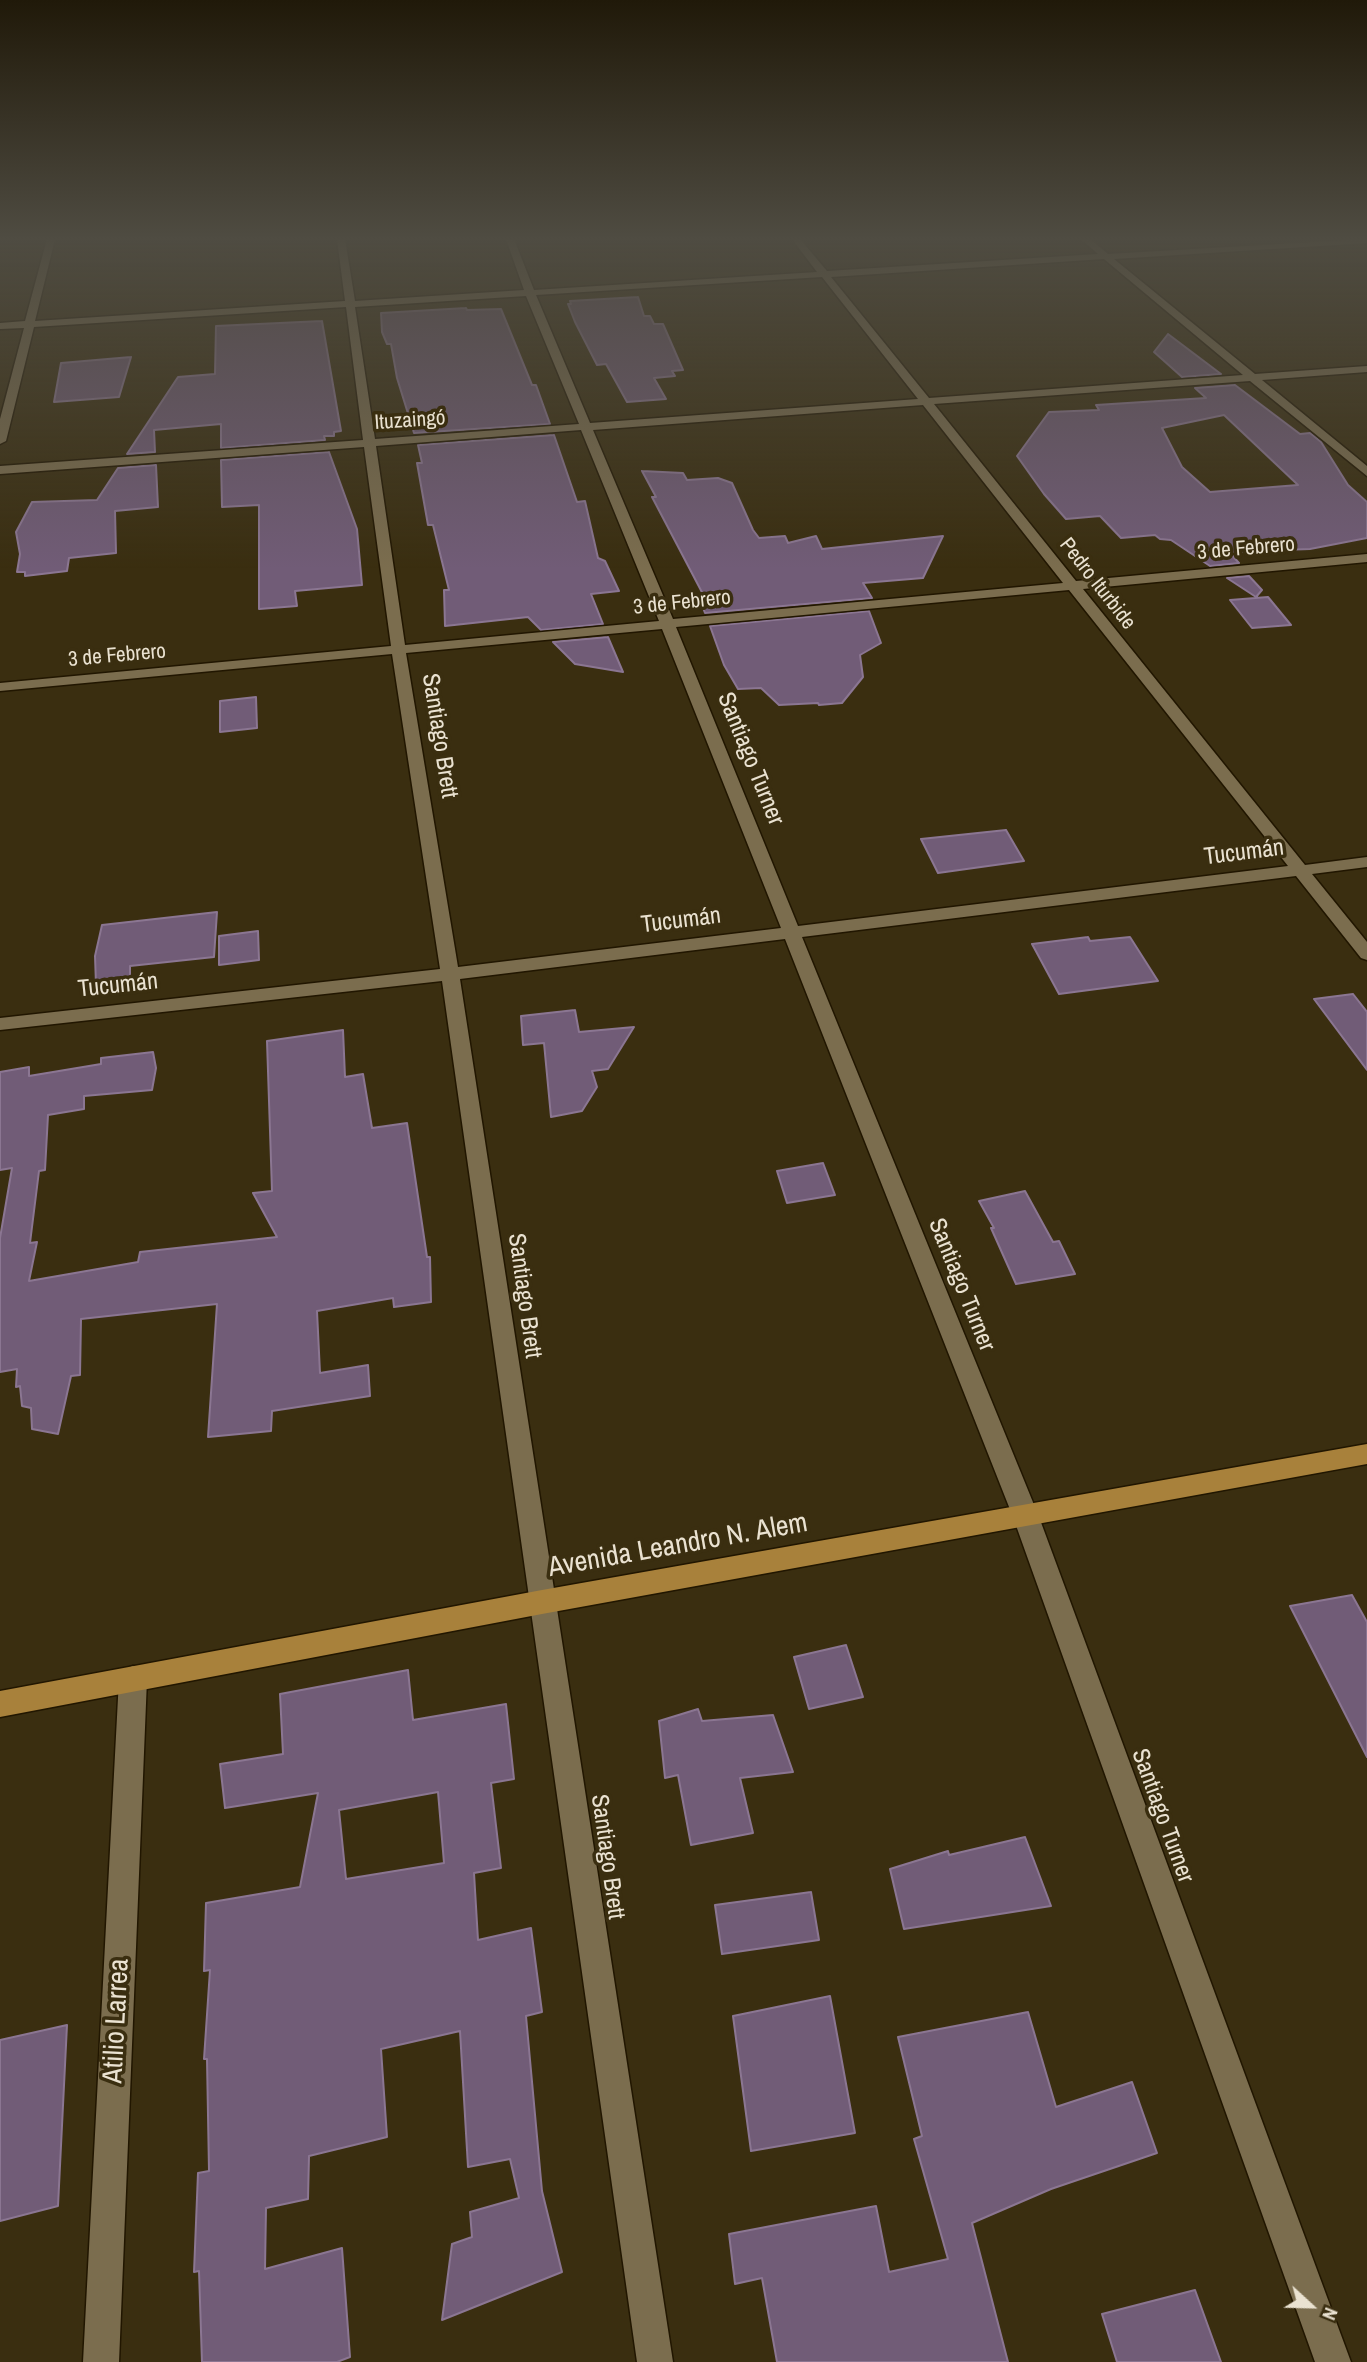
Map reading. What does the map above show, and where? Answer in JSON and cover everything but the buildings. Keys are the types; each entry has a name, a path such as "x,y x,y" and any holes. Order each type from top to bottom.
{"main road":[{"name":"Avenida Leandro N. Alem","path":"0,1704 542,1602 1367,1454"}],"street":[{"path":"0,441 24,349"},
{"name":"Santiago Brett","path":"357,349 399,651 450,974 655,2362"},
{"name":"Santiago Turner","path":"553,349 668,625 1026,1517 1333,2362"},
{"name":"Pedro Iturbide","path":"885,349 1367,954"},
{"path":"1219,349 1367,472"},
{"name":"Ituzaingó","path":"0,470 1367,369"},
{"name":"3 de Febrero","path":"0,687 1367,558"},
{"name":"Tucumán","path":"0,1024 450,974 1367,862"},
{"name":"Atilio Larrea","path":"101,2362 133,1679"}]}
